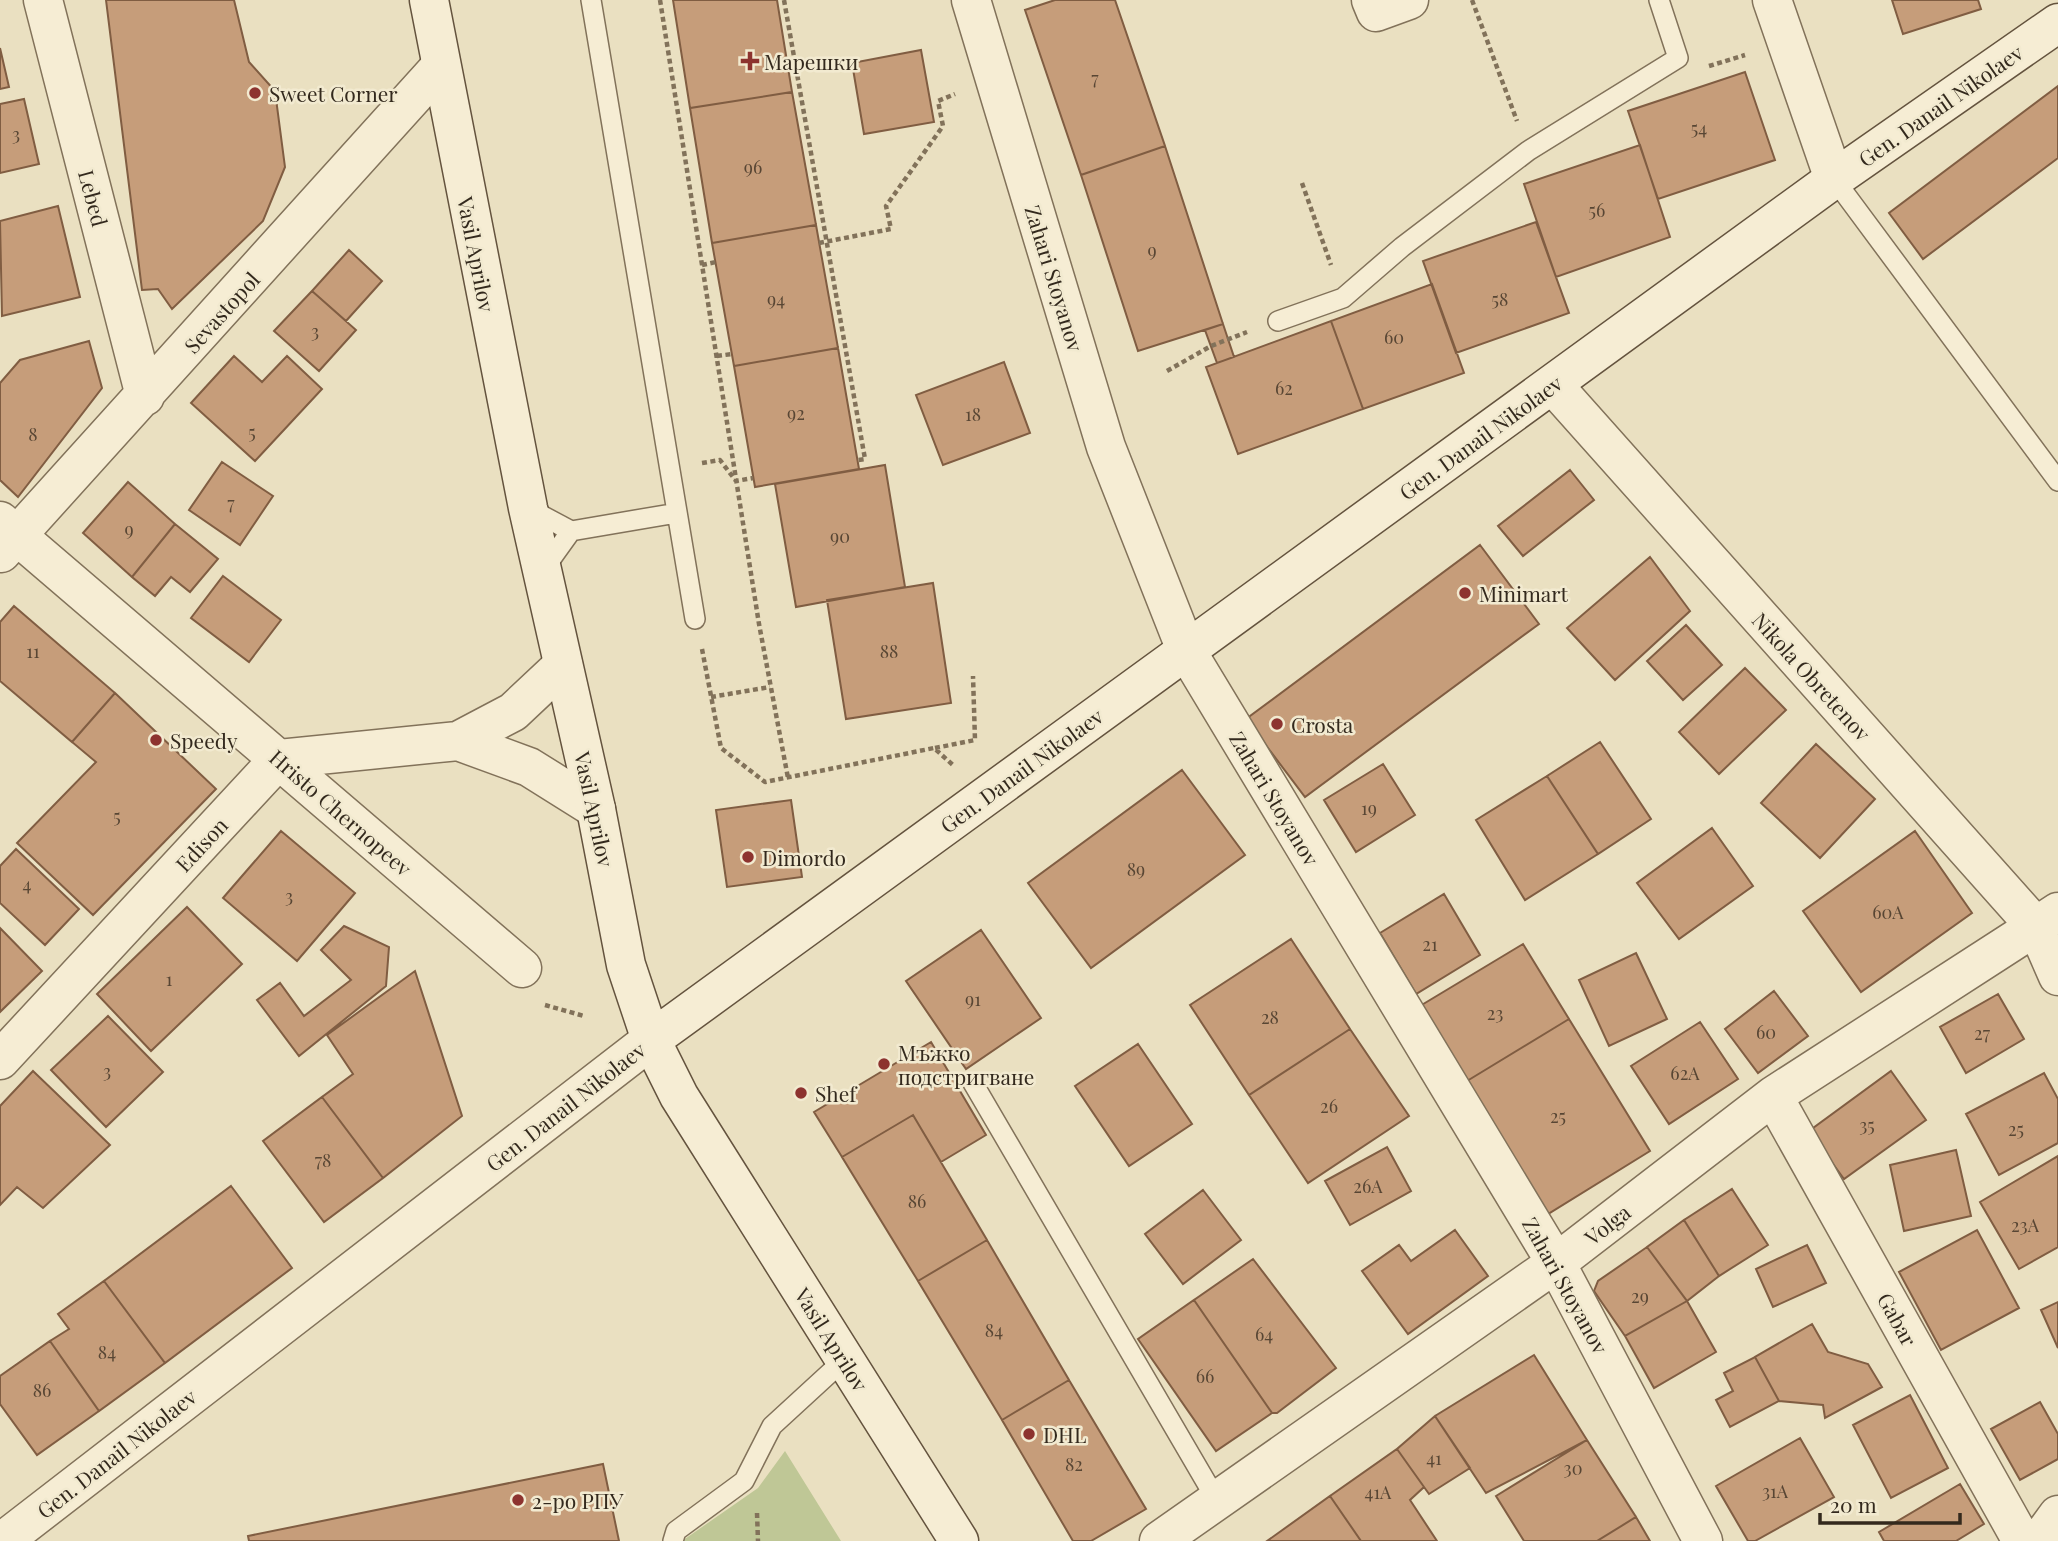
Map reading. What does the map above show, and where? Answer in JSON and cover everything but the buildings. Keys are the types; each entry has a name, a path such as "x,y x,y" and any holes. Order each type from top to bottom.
{"street":[{"name":"Lebed","path":"43,0 145,396"},
{"name":"Vasil Aprilov","path":"429,0 528,508 596,809 626,965 651,1040 679,1096 958,1541"},
{"name":"Zahari Stoyanov","path":"971,0 1106,447 1186,650 1556,1263 1703,1541"},
{"path":"1371,0 1376,12 1409,0"},
{"path":"1772,0 1833,179"},
{"name":"Gen. Danail Nikolaev","path":"3,1541 651,1040 1833,179 2058,23"},
{"name":"Sevastopol","path":"6,537 145,396 440,67"},
{"name":"Nikola Obretenov","path":"1553,385 2047,920 2058,976"},
{"name":"Hristo Chernopeev","path":"6,537 279,759 522,968"},
{"path":"279,759 458,741 513,712 563,665"},
{"path":"458,741 529,767 596,809"},
{"name":"Edison","path":"0,1060 279,759"},
{"name":"Volga","path":"1159,1541 1556,1263 1773,1096 2047,920"},
{"name":"Gabar","path":"1773,1096 2022,1541"},
{"path":"2039,1541 2058,1515"},
{"path":"0,1535 3,1541"}],"lane":[{"path":"591,0 695,619"},
{"path":"1278,321 1343,298 1528,151 1678,58 1659,0"},
{"path":"1833,179 2058,481"},
{"path":"528,508 570,531 677,513"},
{"path":"542,572 570,531"},
{"path":"973,1083 1216,1499"},
{"path":"673,1541 676,1531 744,1481 772,1426 845,1359"}],"path":[{"path":"660,0 736,481 788,778"},
{"path":"784,0 865,459 858,460"},
{"path":"1472,0 1528,151"},
{"path":"1718,63 1751,54"},
{"path":"819,243 891,229 886,206 943,127 939,101"},
{"path":"1302,183 1343,298"},
{"path":"702,265 716,262"},
{"path":"836,336 843,335"},
{"path":"1167,371 1228,339"},
{"path":"717,356 732,354"},
{"path":"720,460 736,481"},
{"path":"736,481 753,478"},
{"path":"695,619 721,748 765,782 975,740 973,676"},
{"path":"711,697 770,687"},
{"path":"934,748 985,795"}],"green space":[{"path":"785,1451 841,1541 682,1541 758,1488"}],"place":[{"name":"Марешки","path":"750,61"},
{"name":"Sweet Corner","path":"255,93"},
{"name":"Minimart","path":"1465,593"},
{"name":"Crosta","path":"1277,724"},
{"name":"Speedy","path":"156,740"},
{"name":"Dimordo","path":"748,857"},
{"name":"Мъжко подстригване","path":"884,1064"},
{"name":"Shef","path":"801,1093"},
{"name":"DHL","path":"1029,1434"},
{"name":"2-ро РПУ","path":"518,1500"}]}
